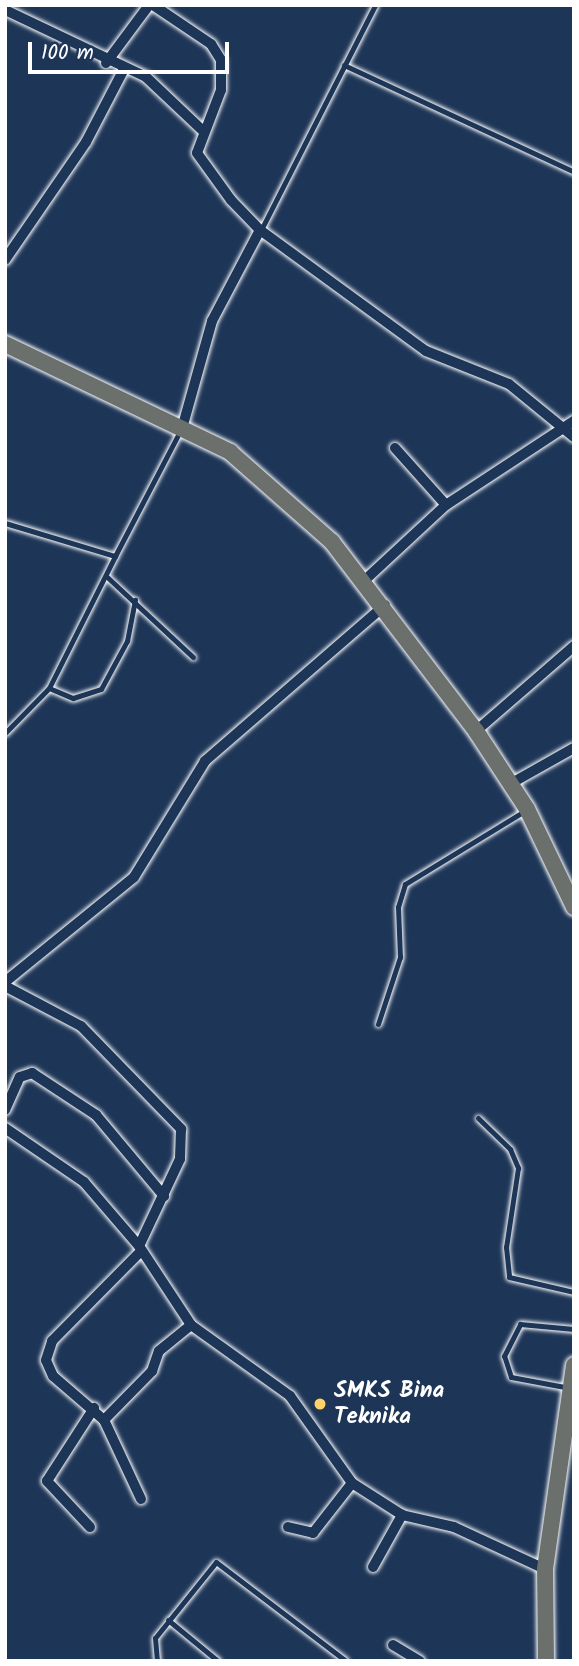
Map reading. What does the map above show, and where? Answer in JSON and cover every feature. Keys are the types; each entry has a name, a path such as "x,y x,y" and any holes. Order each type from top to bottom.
{"main road":[{"path":"5,344 183,425 255,471 366,579 476,731 527,809 571,893"},
{"path":"546,1661 545,1569 557,1469 574,1365"}],"street":[{"path":"106,62 151,5 211,44 221,60 221,90 202,130 198,162 260,230 426,351 509,384 569,425 574,437"},
{"path":"5,10 106,62 146,78 202,130"},
{"path":"5,260 86,142 124,69"},
{"path":"183,425 212,321 260,230"},
{"path":"366,579 446,505 569,425"},
{"path":"395,448 446,505"},
{"path":"141,1499 104,1420 94,1408 48,1370 46,1351 140,1249 180,1158 181,1129 81,1026 5,984 134,877 205,761 385,606"},
{"path":"476,731 574,646"},
{"path":"510,783 574,748"},
{"path":"5,1110 20,1077 32,1073 96,1115 164,1196"},
{"path":"5,1128 62,1163 140,1249 191,1325 290,1396 352,1483 402,1516 454,1527 545,1569"},
{"path":"104,1420 152,1371 159,1351 191,1325"},
{"path":"90,1527 47,1481 94,1408"},
{"path":"288,1527 313,1533 352,1483"},
{"path":"373,1567 402,1516"},
{"path":"393,1645 420,1661"}],"lane":[{"path":"260,230 375,5"},
{"path":"344,65 574,172"},
{"path":"5,733 49,688 183,425"},
{"path":"5,523 115,556"},
{"path":"106,576 135,600 193,657"},
{"path":"49,688 73,698 101,689 127,641 135,600"},
{"path":"378,1024 400,957 398,906 405,884 527,809"},
{"path":"478,1118 510,1149 517,1168 506,1247 509,1277 574,1292"},
{"path":"570,1388 511,1377 504,1356 520,1324 574,1329"},
{"path":"557,1469 574,1471"},
{"path":"158,1661 155,1638 216,1562 346,1661"},
{"path":"168,1620 218,1661"}],"place":[{"name":"SMKS Bina Teknika","path":"320,1404"}]}
